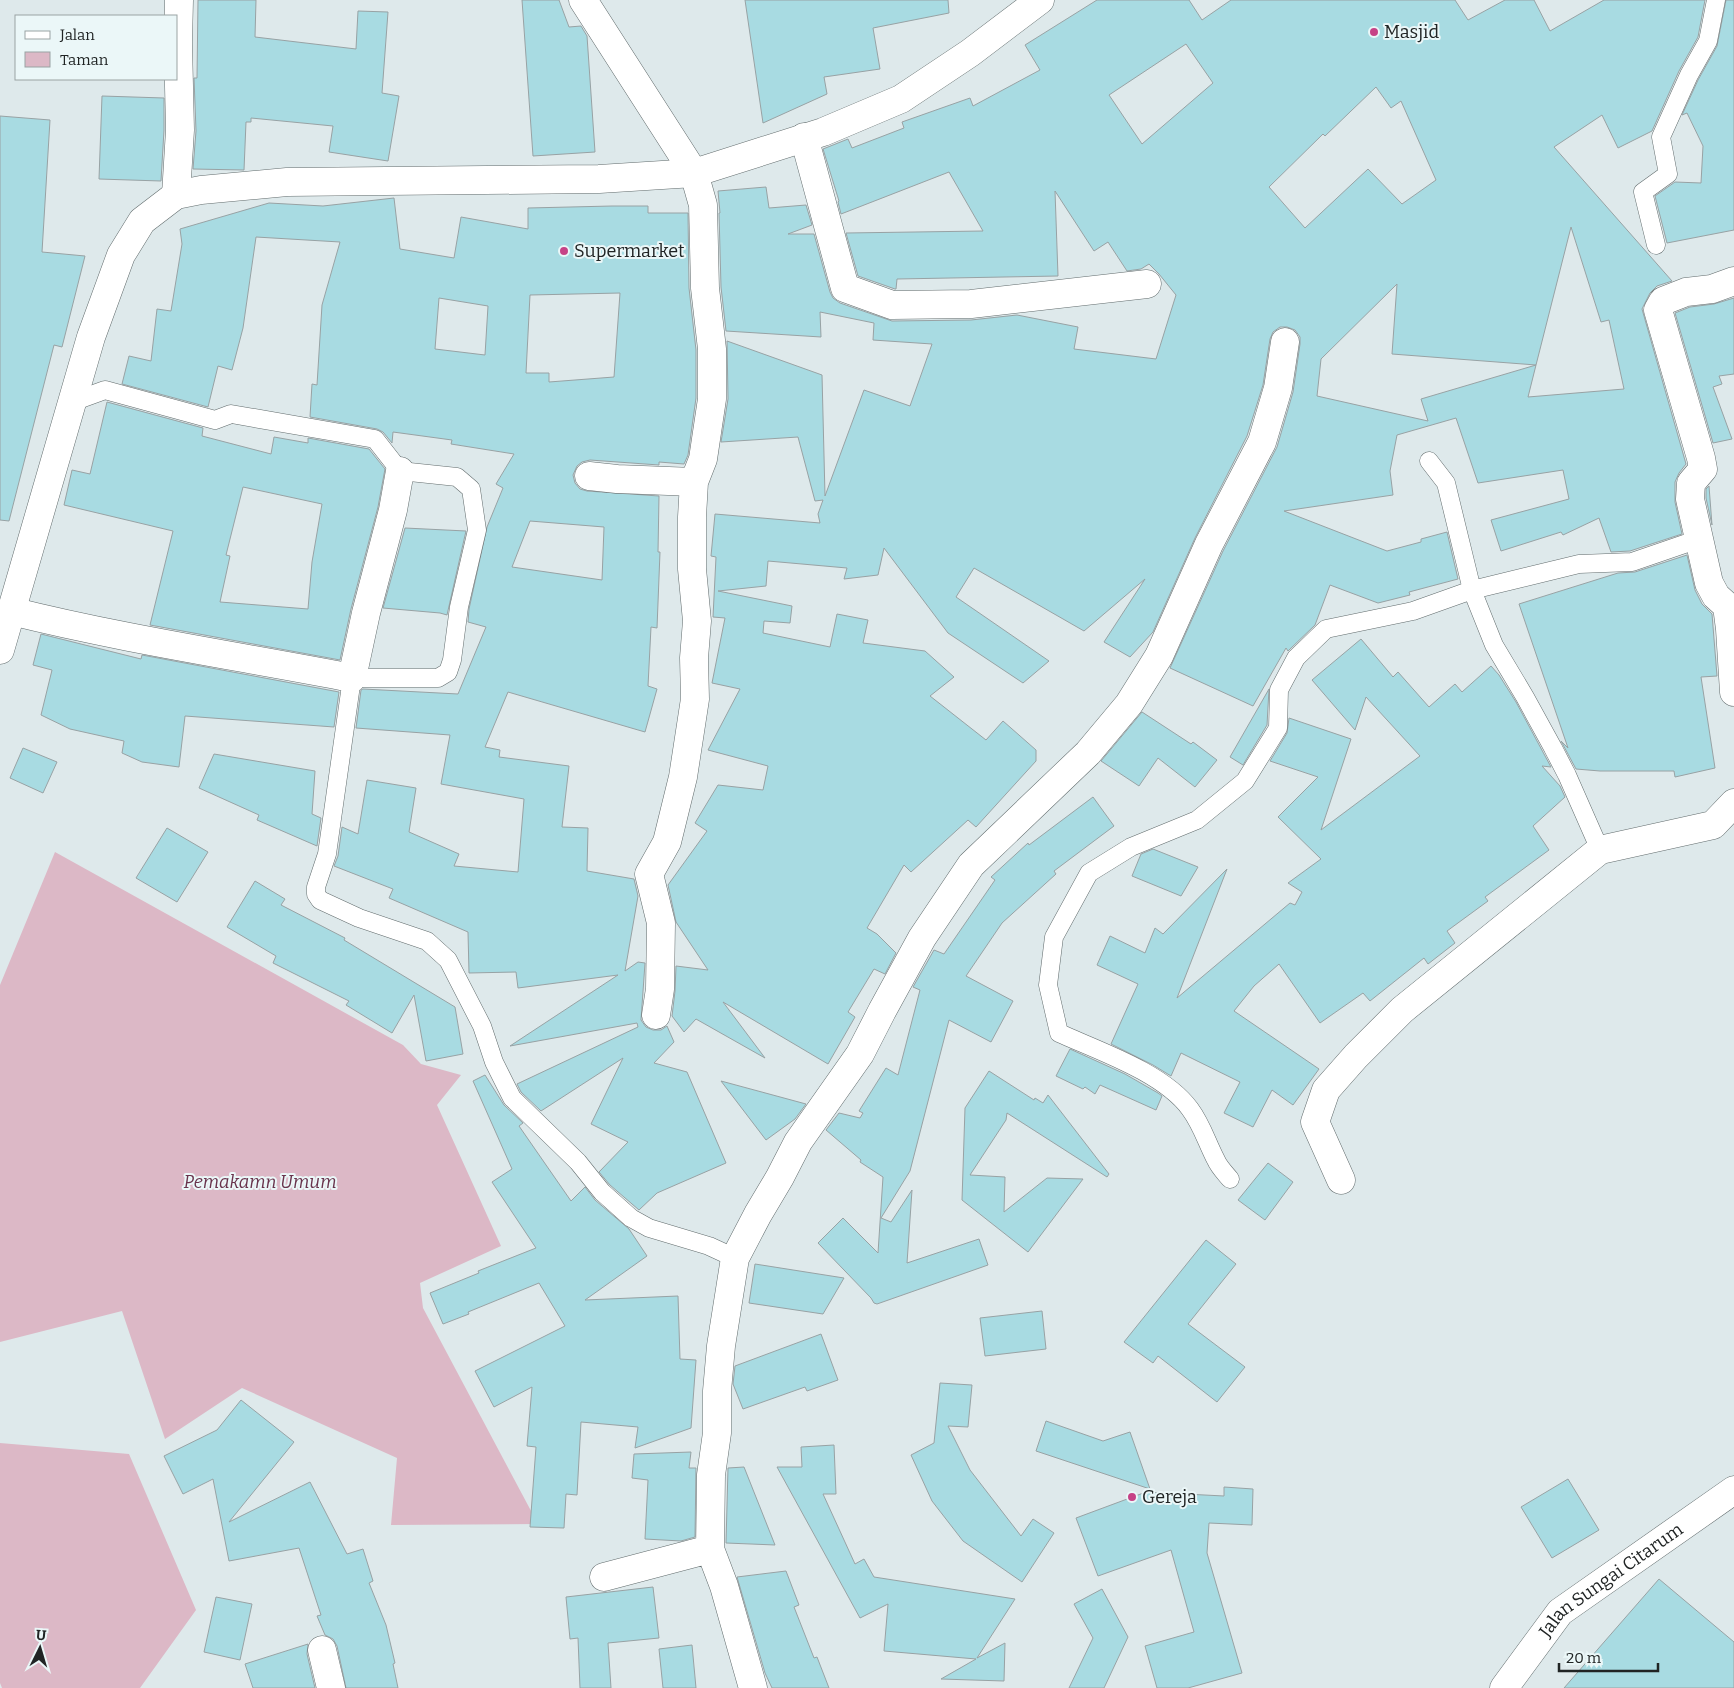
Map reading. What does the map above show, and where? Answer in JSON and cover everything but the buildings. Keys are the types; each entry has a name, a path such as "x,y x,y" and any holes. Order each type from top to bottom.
{"street":[{"path":"176,195 180,130 178,42 180,0"},
{"path":"584,0 694,173 703,205 705,288 712,348 712,400 703,458 694,482 692,569 698,621 694,658 694,699 683,777 666,842 649,874 661,924 660,989 656,1015"},
{"path":"0,650 91,338 121,255 142,221 176,195 201,190 287,182 599,179 694,173 823,132 902,99 970,53 1040,0"},
{"path":"804,137 845,288 892,305 971,304 1147,284"},
{"path":"1734,281 1712,288 1686,292 1670,298 1663,301 1658,310 1701,458 1703,469 1691,483 1690,499 1709,583 1716,596 1726,606 1730,629 1734,692"},
{"path":"753,1688 724,1586 710,1549 711,1475 717,1433 717,1390 721,1346 736,1258 798,1142 860,1054 922,938 971,865 1088,753 1129,704 1160,656 1209,544 1262,442 1278,388 1285,342"},
{"path":"11,611 76,627 151,642 352,678 366,613 393,510 400,471"},
{"path":"589,476 694,482"},
{"path":"1341,1180 1315,1122 1326,1090 1356,1056 1402,1010 1600,850 1713,825 1734,803"},
{"name":"Jalan Sungai Citarum","path":"1504,1688 1560,1612 1734,1490"},
{"path":"604,1577 710,1549"},
{"path":"322,1650 330,1688"}],"lane":[{"path":"1656,245 1642,192 1668,174 1661,137 1689,75 1708,41 1716,0"},
{"path":"72,402 105,390 215,420 231,414 375,439 400,471 457,477 471,489 477,530 459,606 452,660 448,672 438,678 352,678 327,854 316,887 316,894 320,900 359,918 427,941 448,960 482,1026 494,1062 512,1098 578,1162 602,1192 631,1218 649,1228 709,1246 736,1258"},
{"path":"1429,461 1446,483 1472,590 1494,645 1552,748 1600,850"},
{"path":"1230,1179 1217,1162 1204,1133 1190,1109 1174,1090 1135,1068 1059,1033 1048,985 1054,937 1089,873 1131,847 1197,820 1244,781 1278,728 1279,690 1296,658 1326,629 1413,611 1472,590 1578,564 1632,562 1699,539"}],"green space":[{"name":"Pemakamn Umum","path":"55,852 403,1045 421,1064 461,1075 437,1105 501,1246 420,1283 423,1308 538,1524 391,1525 397,1458 242,1388 165,1439 122,1311 0,1342 0,985"},
{"path":"0,1443 129,1454 196,1610 140,1688 2,1688 0,1683"}],"place":[{"name":"Masjid","path":"1374,32"},
{"name":"Supermarket","path":"564,251"},
{"name":"Gereja","path":"1132,1497"}]}
